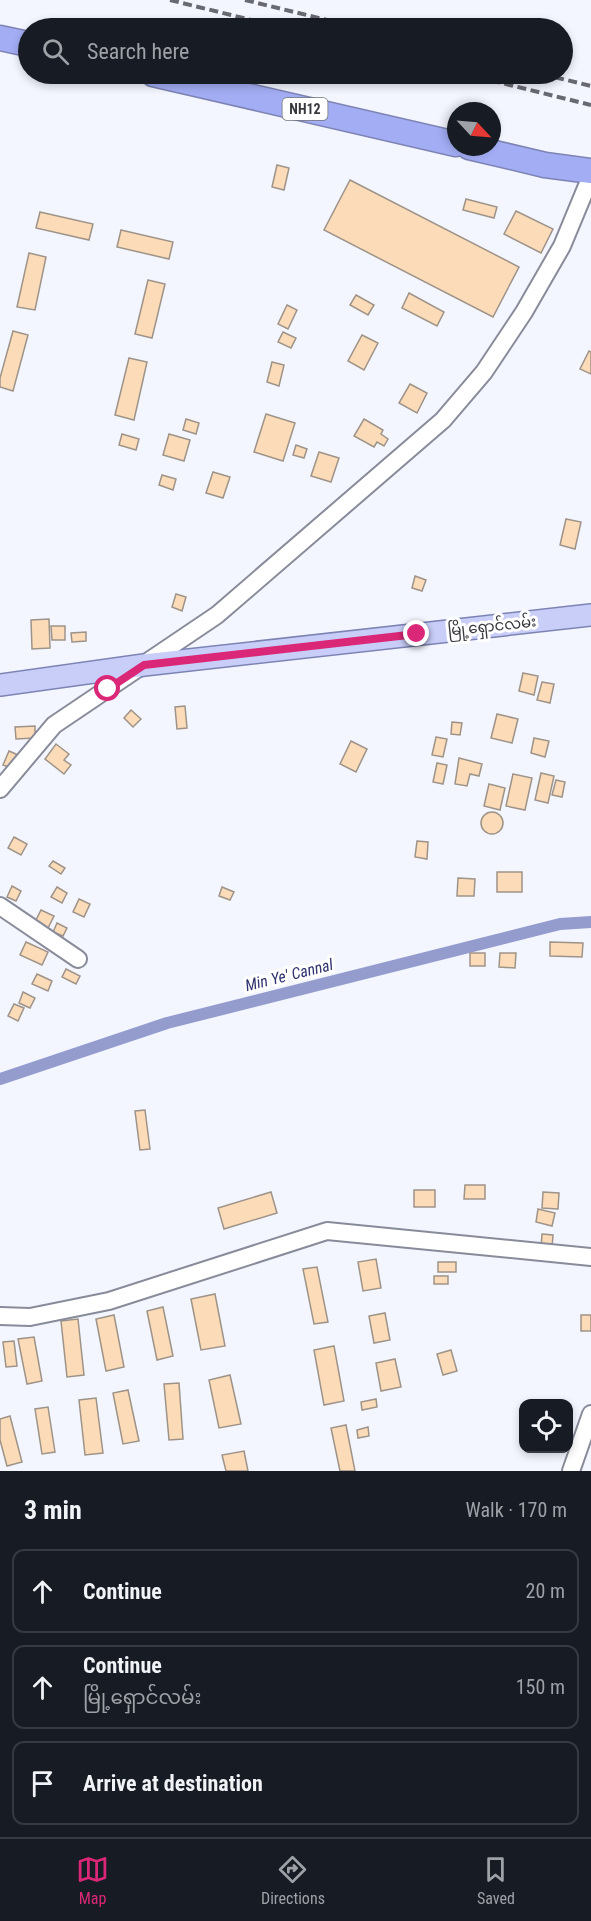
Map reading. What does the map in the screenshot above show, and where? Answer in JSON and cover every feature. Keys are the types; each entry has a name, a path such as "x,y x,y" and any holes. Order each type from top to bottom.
{"highway":[{"path":"0,38 18,42"},
{"name":"NH12","path":"196,84 447,142"},
{"path":"501,155 590,178"}],"main road":[{"name":"မြို့ရှောင်လမ်း","path":"0,685 144,665 591,615"}],"street":[{"path":"0,789 54,725 217,615 443,420 483,372 524,312 562,246 590,178"},
{"path":"0,906 78,959"},
{"path":"0,1316 30,1317 109,1301 327,1231 591,1257"},
{"path":"571,1471 591,1414"}],"building":[{"path":"277,165 289,168 284,190 272,187"},
{"path":"350,180 519,267 493,317 324,230"},
{"path":"466,199 497,207 494,218 463,210"},
{"path":"516,211 553,229 541,253 504,234"},
{"path":"40,212 93,224 89,240 36,228"},
{"path":"121,230 173,242 169,259 117,247"},
{"path":"29,253 46,257 35,310 17,307"},
{"path":"148,280 165,284 152,338 135,334"},
{"path":"409,293 444,312 437,326 402,308"},
{"path":"356,295 374,305 368,315 350,305"},
{"path":"287,305 297,310 288,329 278,324"},
{"path":"13,331 28,335 13,391 0,387 0,378"},
{"path":"283,332 296,338 291,348 278,342"},
{"path":"362,335 378,343 364,370 348,361"},
{"path":"589,351 591,352 591,374 580,369"},
{"path":"129,358 147,362 134,420 115,415"},
{"path":"272,362 284,365 279,386 267,382"},
{"path":"410,384 427,393 417,413 399,403"},
{"path":"266,414 295,423 283,461 254,452"},
{"path":"186,419 199,423 196,434 183,430"},
{"path":"364,419 383,430 381,434 388,439 384,446 377,442 374,447 354,436"},
{"path":"122,434 139,439 136,450 119,445"},
{"path":"169,434 190,440 184,461 163,455"},
{"path":"296,445 307,449 304,458 293,455"},
{"path":"319,452 339,458 331,482 311,476"},
{"path":"213,472 230,477 223,498 206,493"},
{"path":"162,475 176,479 173,490 159,485"},
{"path":"566,519 581,522 575,549 560,545"},
{"path":"415,576 426,580 422,591 412,588"},
{"path":"176,594 186,597 182,611 172,607"},
{"path":"49,619 50,648 32,649 31,620"},
{"path":"51,626 65,626 65,640 52,640"},
{"path":"86,632 86,641 72,642 71,633"},
{"path":"523,673 538,676 534,695 519,691"},
{"path":"542,682 554,684 550,703 537,700"},
{"path":"185,706 187,728 177,729 175,707"},
{"path":"131,710 141,719 133,727 124,718"},
{"path":"497,714 518,719 512,743 491,738"},
{"path":"452,722 462,723 460,735 451,734"},
{"path":"35,726 35,738 16,739 15,727"},
{"path":"436,737 447,739 443,757 432,755"},
{"path":"534,738 549,741 545,757 531,753"},
{"path":"351,741 367,749 356,772 340,764"},
{"path":"56,744 69,754 64,760 71,765 64,774 45,759"},
{"path":"9,751 18,755 12,768 3,765"},
{"path":"459,758 482,764 479,776 470,774 467,786 455,784"},
{"path":"437,763 447,765 443,784 433,782"},
{"path":"541,773 554,776 548,803 535,800"},
{"path":"513,774 532,778 525,810 506,806"},
{"path":"556,780 565,782 562,797 552,795"},
{"path":"489,784 505,788 500,810 484,806"},
{"path":"492,812 500,815 503,823 500,831 492,834 484,831 481,823 484,815"},
{"path":"14,837 27,844 21,855 8,848"},
{"path":"417,841 428,842 427,859 415,857"},
{"path":"53,861 65,868 61,874 49,866"},
{"path":"497,872 522,872 522,892 497,892"},
{"path":"458,878 475,879 474,896 457,896"},
{"path":"12,886 21,891 16,901 7,897"},
{"path":"57,887 67,893 62,903 51,897"},
{"path":"222,887 234,892 230,900 219,896"},
{"path":"79,899 90,904 84,917 73,912"},
{"path":"41,910 54,916 48,928 35,922"},
{"path":"57,923 67,928 63,936 53,932"},
{"path":"26,942 48,952 42,965 20,955"},
{"path":"550,942 583,943 582,957 550,956"},
{"path":"470,953 485,953 485,966 470,966"},
{"path":"500,953 516,953 515,968 499,967"},
{"path":"66,969 80,976 76,984 62,977"},
{"path":"37,974 52,981 48,991 32,984"},
{"path":"23,992 35,998 30,1008 19,1003"},
{"path":"14,1004 24,1008 18,1021 8,1016"},
{"path":"145,1110 150,1149 140,1150 135,1111"},
{"path":"465,1185 485,1185 485,1199 464,1199"},
{"path":"414,1190 435,1190 435,1207 414,1207"},
{"path":"271,1192 277,1213 224,1229 218,1208"},
{"path":"543,1192 559,1193 558,1209 542,1208"},
{"path":"538,1209 555,1213 552,1226 536,1222"},
{"path":"542,1234 553,1235 552,1248 541,1247"},
{"path":"376,1259 381,1288 363,1291 358,1262"},
{"path":"438,1262 456,1262 456,1272 438,1272"},
{"path":"317,1267 328,1322 314,1324 303,1269"},
{"path":"434,1276 448,1276 448,1284 434,1284"},
{"path":"215,1294 225,1346 201,1350 191,1299"},
{"path":"163,1307 173,1356 157,1360 147,1311"},
{"path":"385,1313 390,1340 374,1343 369,1316"},
{"path":"114,1315 124,1367 106,1371 96,1319"},
{"path":"581,1315 591,1315 591,1331 581,1331"},
{"path":"78,1319 84,1375 67,1377 61,1321"},
{"path":"34,1337 42,1381 27,1384 18,1339"},
{"path":"14,1341 17,1366 6,1367 3,1342"},
{"path":"334,1346 344,1401 324,1405 314,1350"},
{"path":"451,1350 457,1371 443,1375 437,1354"},
{"path":"395,1359 401,1387 381,1391 376,1363"},
{"path":"230,1375 241,1424 219,1428 209,1380"},
{"path":"179,1383 183,1439 169,1440 164,1384"},
{"path":"128,1390 139,1441 123,1444 113,1393"},
{"path":"96,1398 103,1453 85,1455 79,1400"},
{"path":"376,1399 377,1407 362,1410 361,1402"},
{"path":"48,1407 55,1452 42,1454 35,1409"},
{"path":"10,1416 22,1462 7,1466 0,1440 0,1419"},
{"path":"346,1425 355,1471 340,1471 331,1428"},
{"path":"368,1427 369,1436 358,1438 357,1430"},
{"path":"244,1451 248,1471 226,1471 222,1455"}],"waterway":[{"name":"Min Ye' Cannal","path":"0,1079 167,1023 560,924 591,922"}],"railway":[{"path":"170,0 243,18"},
{"path":"245,0 319,18"},
{"path":"573,82 591,86"},
{"path":"506,84 591,105"}],"route":[{"path":"108,689 144,665 417,634"}]}
